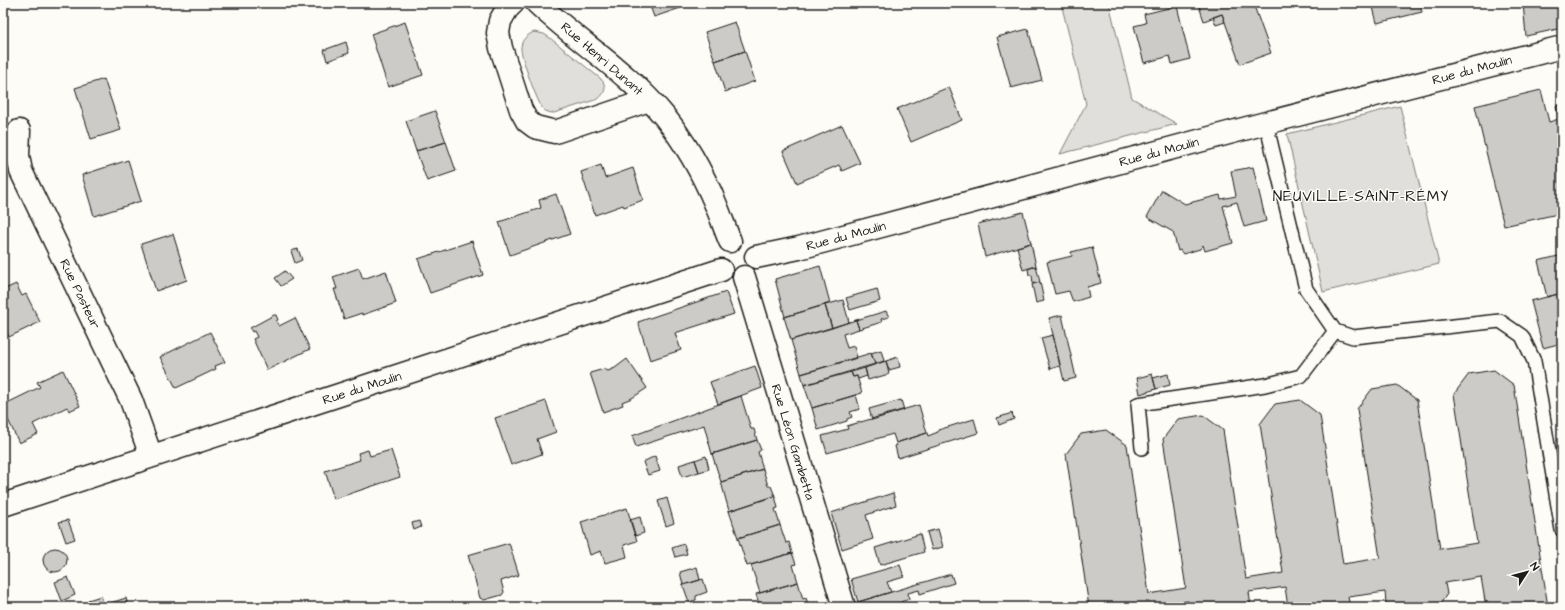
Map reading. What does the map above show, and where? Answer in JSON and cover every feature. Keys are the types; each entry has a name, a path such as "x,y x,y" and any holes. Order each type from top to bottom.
{"street":[{"name":"Rue Henri Dunant","path":"513,3 507,9 500,21 498,33 501,48 521,110 527,121 535,127 555,132 649,100"},
{"name":"Rue Henri Dunant","path":"537,3 629,80 649,100 676,132 689,153 715,204 730,241"},
{"name":"Rue du Moulin","path":"756,257 799,248 1266,123 1562,47"},
{"name":"Rue Pasteur","path":"19,130 18,156 21,171 131,400 151,456"},
{"path":"739,240 747,243 753,249 756,257 755,266 751,273 744,277 735,278 727,276 721,270 718,262 719,253 723,246 730,241 739,240"},
{"name":"Rue du Moulin","path":"3,505 721,270"},
{"name":"Rue Léon Gambetta","path":"744,277 844,607"}],"lane":[{"path":"1266,123 1306,289 1335,331 1353,337 1500,321 1522,336 1534,361 1562,530"},
{"path":"1142,448 1138,404 1265,385 1300,376 1335,331"}],"shaded area":[{"path":"1061,3 1109,3 1132,98 1177,124 1060,154 1086,104"},
{"path":"534,32 544,34 550,38 601,79 605,89 601,97 554,113 545,111 534,89 521,52 523,40"},
{"path":"1400,106 1439,264 1323,292 1287,134"}],"building":[{"path":"649,3 695,3 654,17"},
{"path":"1207,3 1253,3 1271,53 1240,64 1222,14 1204,21 1199,6"},
{"path":"1309,3 1321,3 1312,8"},
{"path":"1372,3 1420,3 1422,12 1377,23"},
{"path":"1523,3 1562,3 1562,28 1526,36"},
{"path":"1177,6 1190,59 1172,64 1170,56 1144,63 1134,26 1146,23 1144,14"},
{"path":"1222,14 1225,22 1216,25 1213,17"},
{"path":"405,22 423,75 388,87 371,34"},
{"path":"735,22 745,51 715,61 705,32"},
{"path":"1028,29 1042,80 1011,88 997,37"},
{"path":"346,42 349,53 327,61 324,50"},
{"path":"745,51 755,81 725,92 715,61"},
{"path":"104,79 121,130 91,139 75,88"},
{"path":"949,87 962,120 911,142 897,109"},
{"path":"1541,90 1549,122 1559,119 1556,106 1562,105 1562,213 1504,226 1475,106"},
{"path":"435,111 446,142 416,151 406,121"},
{"path":"842,125 860,163 842,171 839,165 797,183 783,151"},
{"path":"446,142 456,171 427,181 416,151"},
{"path":"128,160 141,201 94,216 82,175"},
{"path":"601,165 605,178 633,168 643,200 595,215 581,172"},
{"path":"1253,167 1266,221 1244,227 1237,202 1223,206 1233,243 1205,251 1203,245 1200,249 1183,254 1180,250 1178,251 1173,232 1147,217 1162,190 1185,204 1220,195 1221,199 1236,196 1231,171"},
{"path":"556,194 570,234 510,255 499,222 541,208 539,200"},
{"path":"1023,212 1031,243 985,257 978,224"},
{"path":"173,234 187,280 156,291 141,244"},
{"path":"472,241 483,275 430,293 418,259"},
{"path":"1031,243 1036,266 1023,270 1017,247"},
{"path":"1092,247 1101,283 1087,287 1089,297 1073,302 1069,291 1055,294 1047,262 1072,256 1071,252"},
{"path":"298,249 302,260 295,263 291,251"},
{"path":"1562,255 1562,293 1547,297 1538,261"},
{"path":"820,266 830,303 785,317 775,279"},
{"path":"1036,266 1040,282 1033,284 1032,275 1029,275 1028,269"},
{"path":"359,268 363,279 386,271 396,303 362,315 362,313 344,319 334,289 337,289 333,277"},
{"path":"285,271 292,279 281,286 275,278"},
{"path":"1040,282 1044,301 1036,303 1032,284"},
{"path":"16,284 22,296 26,294 40,322 9,337 3,324 3,290"},
{"path":"877,289 880,301 850,310 846,298"},
{"path":"726,292 734,314 675,333 681,350 650,360 638,322"},
{"path":"1562,293 1562,343 1543,348 1531,301"},
{"path":"843,300 849,322 832,328 825,305"},
{"path":"825,305 832,328 791,340 784,317"},
{"path":"886,311 889,317 881,319 882,322 859,329 856,320"},
{"path":"276,315 278,320 276,321 279,326 295,318 310,349 267,370 253,339 257,337 254,331 252,332 250,328"},
{"path":"1062,315 1076,378 1064,381 1049,318"},
{"path":"856,320 859,329 843,334 847,348 854,346 857,358 801,374 791,340"},
{"path":"210,332 225,362 215,366 216,369 176,388 160,357"},
{"path":"1053,335 1060,366 1050,369 1041,338"},
{"path":"881,350 884,361 875,364 871,353"},
{"path":"871,353 875,364 804,385 801,374"},
{"path":"898,357 900,367 889,370 886,361"},
{"path":"627,359 647,388 632,398 622,402 623,405 603,412 590,373 604,369 608,371 615,368"},
{"path":"886,361 889,374 868,380 865,368"},
{"path":"755,366 762,388 718,404 710,382"},
{"path":"865,368 867,376 858,379 857,376 853,377 851,372"},
{"path":"63,370 80,406 69,411 67,407 33,424 38,434 19,443 3,409 3,405 40,387 37,382"},
{"path":"1494,370 1514,385 1548,607 1486,607 1481,577 1445,583 1447,594 1438,607 1392,607 1386,603 1385,592 1348,597 1350,607 1288,607 1285,587 1249,592 1251,607 1189,607 1188,601 1152,607 1089,607 1066,454 1081,434 1106,430 1127,445 1149,594 1186,588 1163,439 1178,419 1203,415 1223,430 1246,579 1283,573 1260,424 1275,404 1300,400 1320,415 1343,564 1380,558 1357,409 1372,389 1397,385 1417,400 1440,549 1477,543 1454,394 1469,374"},
{"path":"851,372 853,377 857,376 862,393 812,408 804,385"},
{"path":"1152,374 1156,389 1140,394 1137,378"},
{"path":"1168,374 1170,385 1156,389 1153,378"},
{"path":"856,395 860,409 850,412 852,417 847,419 847,421 818,430 812,408"},
{"path":"741,396 751,429 754,429 757,440 712,454 704,425 636,447 632,436"},
{"path":"901,400 904,410 872,420 869,409"},
{"path":"546,401 556,432 537,439 542,454 511,465 495,418"},
{"path":"919,405 927,433 896,443 893,434 827,453 822,436 848,429 847,426"},
{"path":"1012,413 1014,419 999,425 997,418"},
{"path":"974,419 978,433 898,458 895,446 897,445 896,443 927,433 928,436 938,432 938,430"},
{"path":"757,440 761,450 758,452 763,469 721,482 712,454"},
{"path":"368,450 370,456 391,450 400,477 334,499 325,471 360,460 358,453"},
{"path":"655,456 660,471 648,475 643,462"},
{"path":"706,456 709,469 699,472 695,460"},
{"path":"695,460 699,472 682,477 679,465"},
{"path":"763,469 768,486 771,486 775,496 729,511 721,482"},
{"path":"893,493 896,505 866,515 873,539 842,549 831,513"},
{"path":"775,496 778,508 775,509 780,525 738,538 729,511"},
{"path":"667,498 674,523 666,526 658,501"},
{"path":"627,508 637,541 624,545 627,557 605,563 601,551 590,555 581,522"},
{"path":"640,517 644,533 635,536 630,520"},
{"path":"68,520 75,539 66,542 59,522"},
{"path":"419,521 421,527 414,530 412,523"},
{"path":"780,525 786,543 789,542 792,553 747,566 738,538"},
{"path":"938,529 943,547 932,550 927,532"},
{"path":"920,534 924,552 880,565 875,548"},
{"path":"509,543 519,575 501,581 504,592 502,595 484,600 480,598 468,555"},
{"path":"684,544 687,554 675,557 672,548"},
{"path":"55,548 64,551 67,560 64,569 55,572 46,569 43,560 46,551"},
{"path":"792,553 796,564 793,565 798,582 760,593 751,565"},
{"path":"900,565 904,577 887,582 891,592 858,602 851,579"},
{"path":"697,567 700,580 683,585 680,572"},
{"path":"951,574 954,583 920,594 919,590 908,593 909,599 901,602 903,607 860,607 858,602"},
{"path":"68,577 75,595 62,601 55,582"},
{"path":"703,579 707,592 696,596 696,600 689,602 683,585"},
{"path":"798,582 803,599 806,598 809,607 760,607 756,594"},
{"path":"101,596 104,605 126,598 128,607 90,607 88,600"}],"district":[{"name":"NEUVILLE-SAINT-RÉMY","path":"1361,196"}]}
